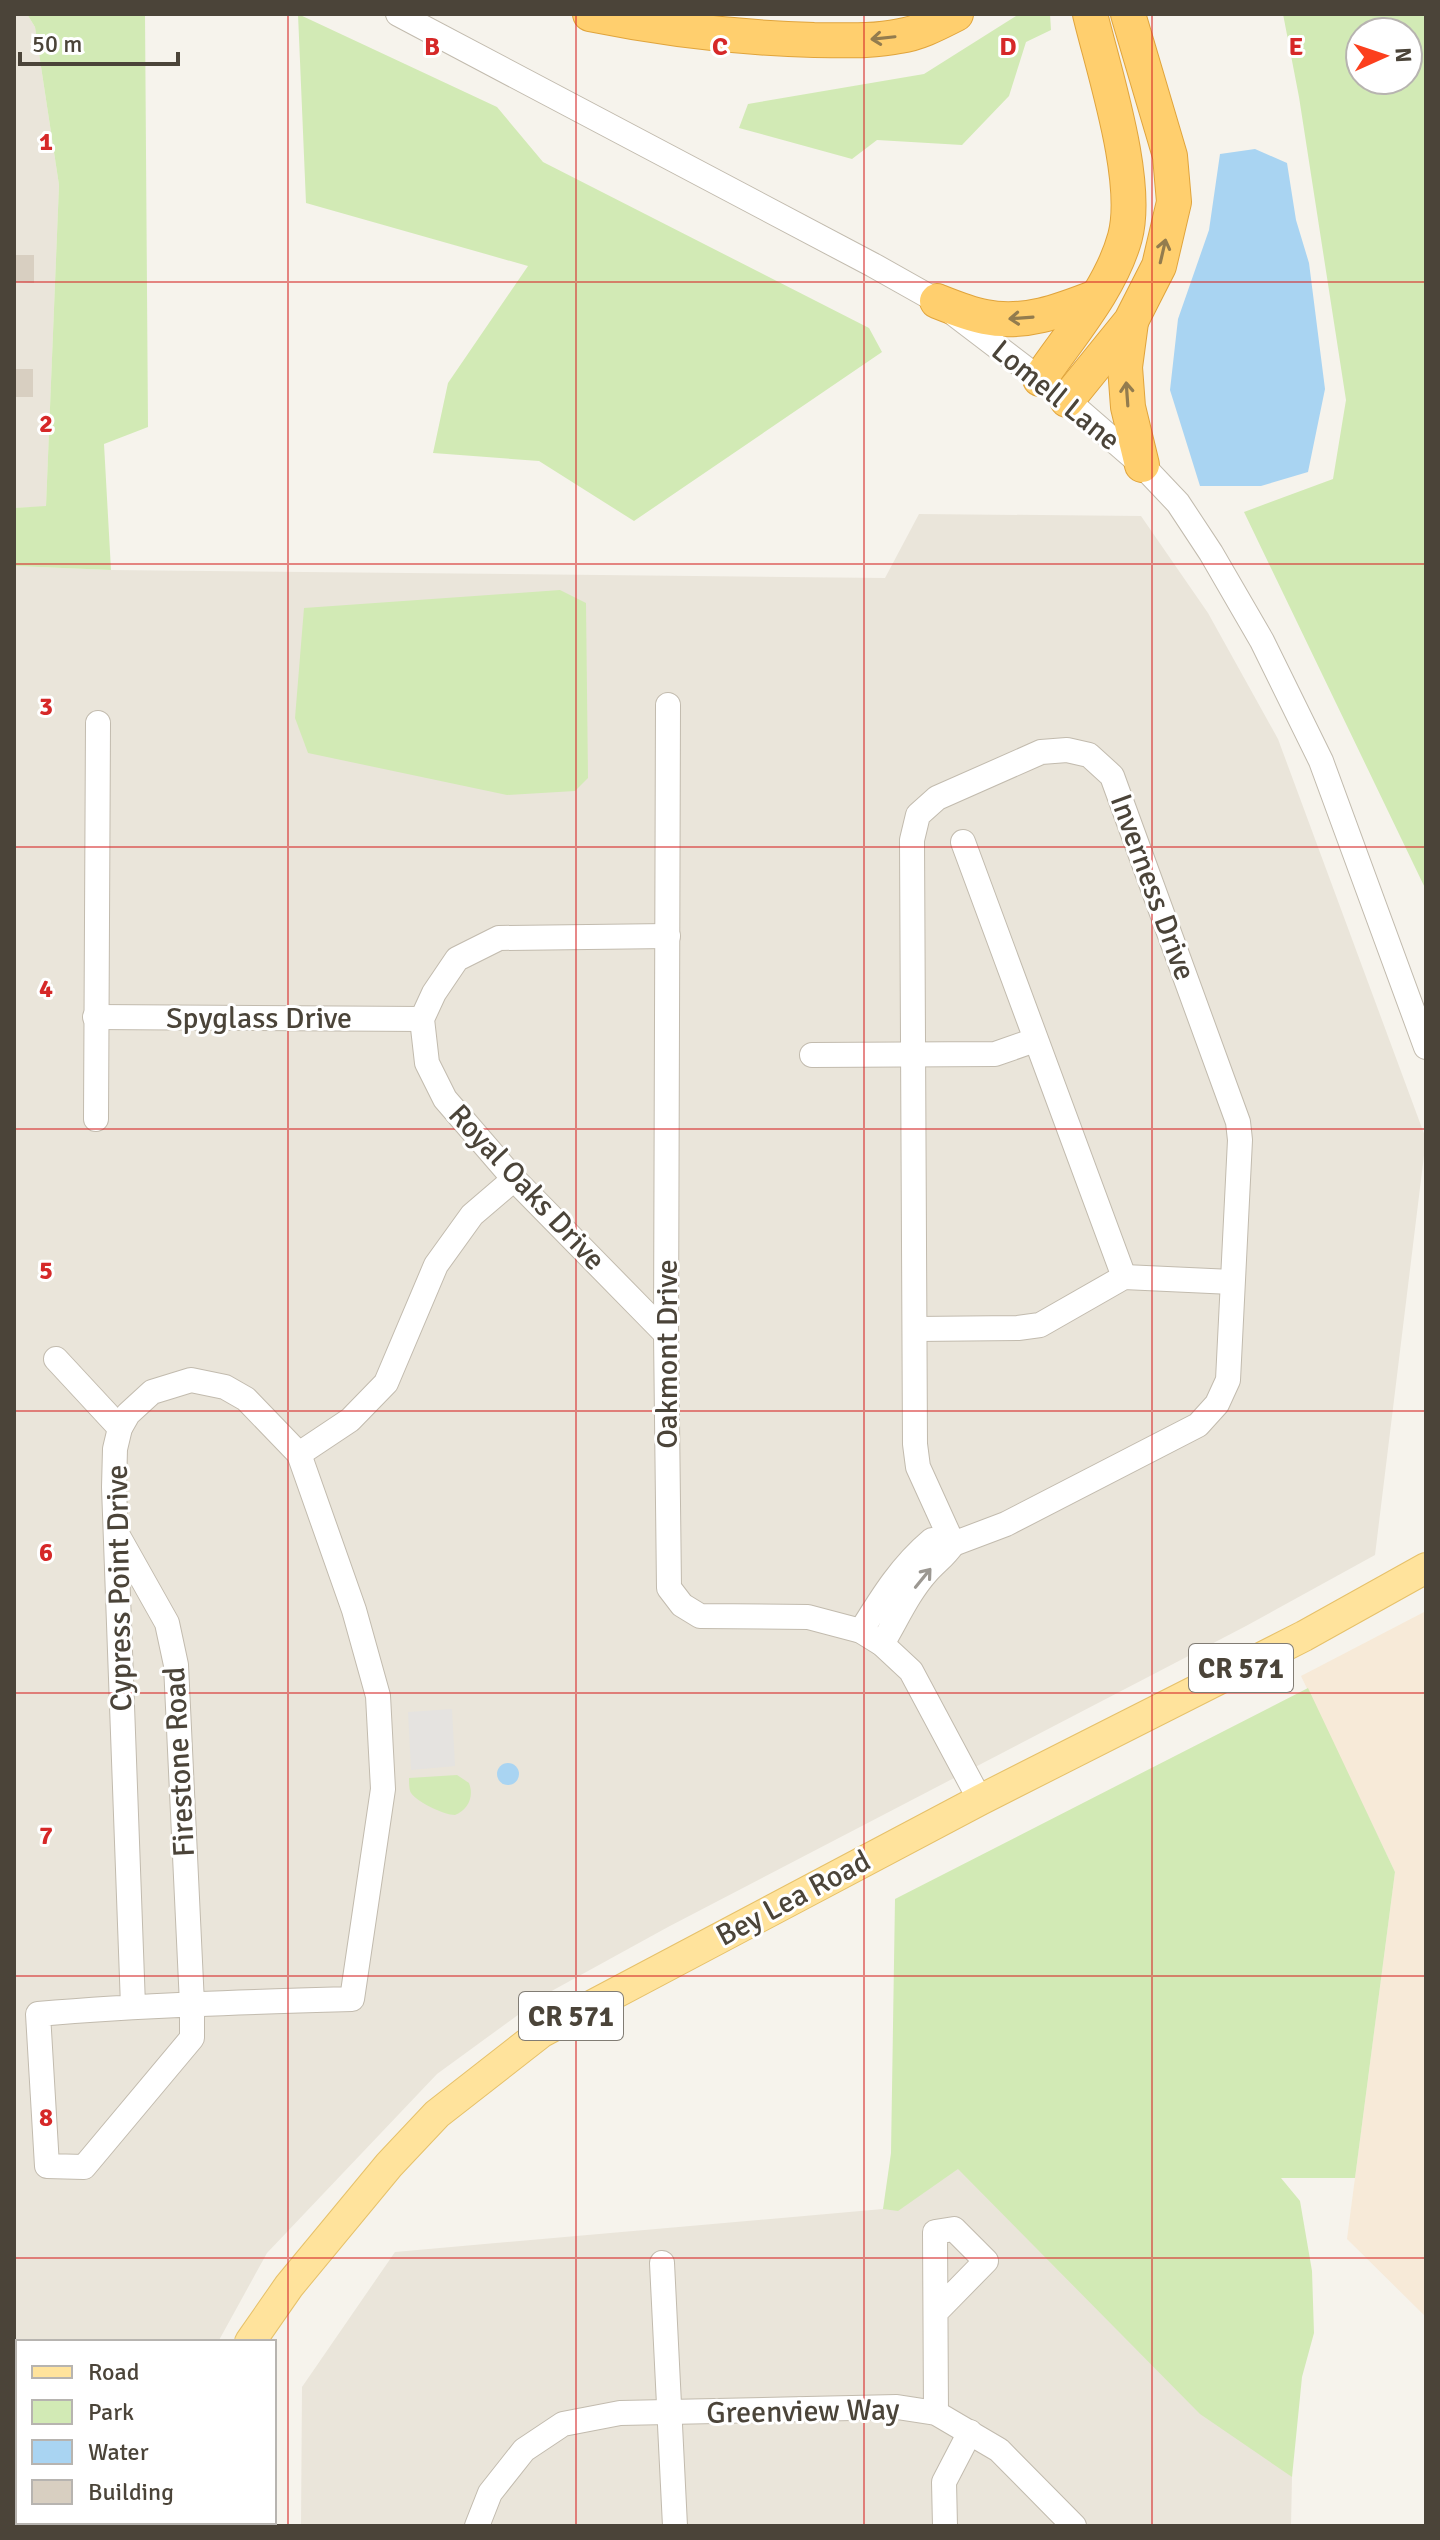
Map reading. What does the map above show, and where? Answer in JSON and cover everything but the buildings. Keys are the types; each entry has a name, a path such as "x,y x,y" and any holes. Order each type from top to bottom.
{"highway":[{"path":"590,14 670,29 774,39 860,41 900,37 924,30 956,14"},
{"path":"1040,379 1108,277 1125,237 1128,199 1120,135 1090,14"},
{"path":"1067,400 1131,321 1159,266 1174,202 1170,156 1128,14"},
{"path":"937,301 985,317 1019,319 1050,315 1096,297"},
{"path":"1131,321 1125,367 1128,407 1142,465"}],"main road":[{"name":"Bey Lea Road","path":"251,2340 289,2286 398,2155 437,2114 542,2032 980,1800 1304,1636 1426,1568"}],"street":[{"name":"Lomell Lane","path":"398,14 937,301 1067,400 1142,465 1178,503 1211,553 1262,641 1302,721 1321,761 1426,1047"},
{"name":"Oakmont Drive","path":"668,705 666,1334 669,1588 682,1605 700,1616 808,1617 871,1638 911,1671 980,1800"},
{"path":"96,1119 98,723"},
{"name":"Inverness Drive","path":"871,1638 953,1544 1006,1524 1198,1425 1217,1404 1228,1380 1240,1140 1238,1122 1112,776 1089,755 1067,750 1041,752 937,798 918,815 912,840 915,1444 918,1467 953,1544"},
{"path":"963,842 1124,1277"},
{"path":"422,1019 434,993 457,959 499,938 668,936"},
{"name":"Spyglass Drive","path":"95,1017 422,1019"},
{"name":"Royal Oaks Drive","path":"422,1019 427,1063 445,1099 514,1179 666,1334"},
{"path":"812,1055 995,1054 1035,1040"},
{"path":"299,1454 350,1420 386,1383 436,1265 472,1215 514,1179"},
{"path":"916,1329 1040,1325 1124,1277 1232,1282"},
{"path":"56,1359 120,1428"},
{"name":"Cypress Point Drive","path":"133,2006 115,1449 120,1428 137,1404 152,1392 191,1380 225,1387 246,1399 299,1454 354,1610 378,1696 383,1789 352,1999"},
{"name":"Firestone Road","path":"117,1534 167,1623 176,1665 192,2004 192,2038 84,2167 47,2166 38,2014 133,2006 192,2004 352,1999"},
{"name":"Greenview Way","path":"662,2263 675,2526"},
{"name":"Greenview Way","path":"936,2312 936,2413"},
{"name":"Greenview Way","path":"477,2526 490,2493 524,2450 563,2424 620,2413 897,2407 936,2413 999,2450 1074,2526"},
{"path":"945,2526 944,2482 970,2432"}],"shaded area":[{"path":"14,14 27,14 35,27 59,185 46,507 14,508"},
{"path":"919,514 1141,516 1208,613 1278,739 1426,1139 1375,1555 548,1993 437,2074 267,2253 219,2340 16,2340 14,2471 14,566 111,570 885,578"},
{"path":"1426,1611 1426,2317 1347,2239 1395,1872 1301,1676"},
{"path":"452,1709 455,1766 411,1770 408,1712"},
{"path":"961,2145 1292,2477 1291,2526 301,2526 302,2387 395,2252 883,2209"}],"green space":[{"path":"27,14 145,14 148,427 104,444 111,570 14,566 14,508 46,506 59,185 35,27"},
{"path":"298,14 497,107 543,162 869,328 882,352 634,521 539,461 433,453 448,383 528,266 306,203"},
{"path":"1019,14 1050,14 1051,30 1026,42 1009,96 962,145 877,140 852,159 739,128 748,104 924,74"},
{"path":"1283,14 1426,14 1426,890 1244,512 1333,479 1346,400 1299,97"},
{"path":"560,590 586,603 588,778 575,791 507,795 308,753 295,718 304,608"},
{"path":"1308,1688 1395,1872 1355,2178 1281,2178 1300,2201 1312,2271 1314,2333 1302,2377 1292,2477 1200,2414 958,2169 898,2211 883,2209 891,2153 895,1899"},
{"path":"457,1775 469,1783 471,1793 467,1806 455,1815 430,1807 410,1791 409,1778"},
{"path":"14,2471 16,2524 116,2524 115,2526 14,2526"}],"water":[{"path":"1255,149 1287,163 1296,220 1309,263 1325,389 1308,472 1261,486 1200,486 1170,390 1178,319 1209,230 1220,154"},
{"path":"504,1763 512,1763 519,1774 512,1785 504,1785 497,1778 497,1770"}]}
